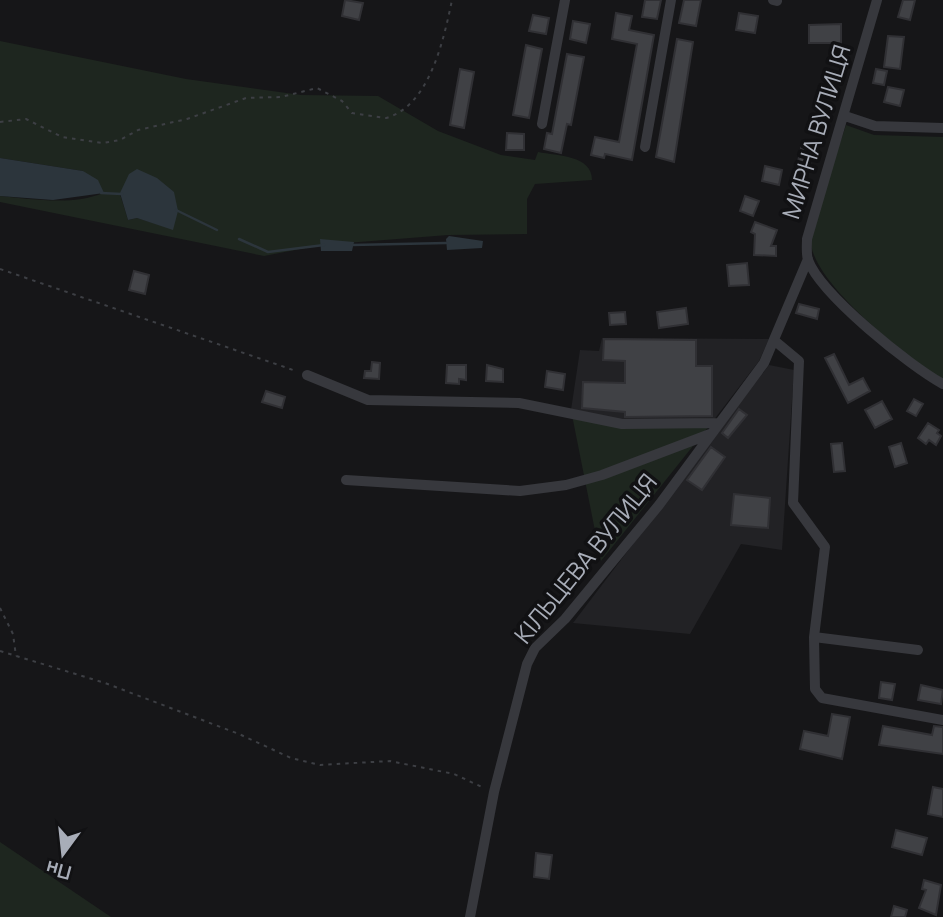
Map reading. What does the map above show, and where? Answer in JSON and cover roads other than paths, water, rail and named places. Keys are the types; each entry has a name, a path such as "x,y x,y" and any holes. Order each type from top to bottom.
{"street":[{"path":"542,124 565,0"},
{"path":"645,147 671,0"},
{"name":"МИРНА ВУЛИЦЯ","path":"808,259 807,239 877,0"},
{"path":"845,116 875,126 943,128"},
{"path":"808,259 837,299 899,352 943,384"},
{"name":"КІЛЬЦЕВА ВУЛИЦЯ","path":"470,917 494,792 527,664 535,648 565,619 659,505 764,363 808,259"},
{"path":"775,341 799,361 793,503 825,547 814,637 816,689 822,698 943,720"},
{"path":"307,375 368,400 508,402 622,424 719,423"},
{"path":"346,480 520,491 566,485 602,475 711,434"},
{"path":"814,637 918,650"}],"waterway":[{"path":"101,193 122,194"},
{"path":"176,210 217,230"},
{"path":"239,239 268,252 324,245"},
{"path":"352,245 446,243"}]}
